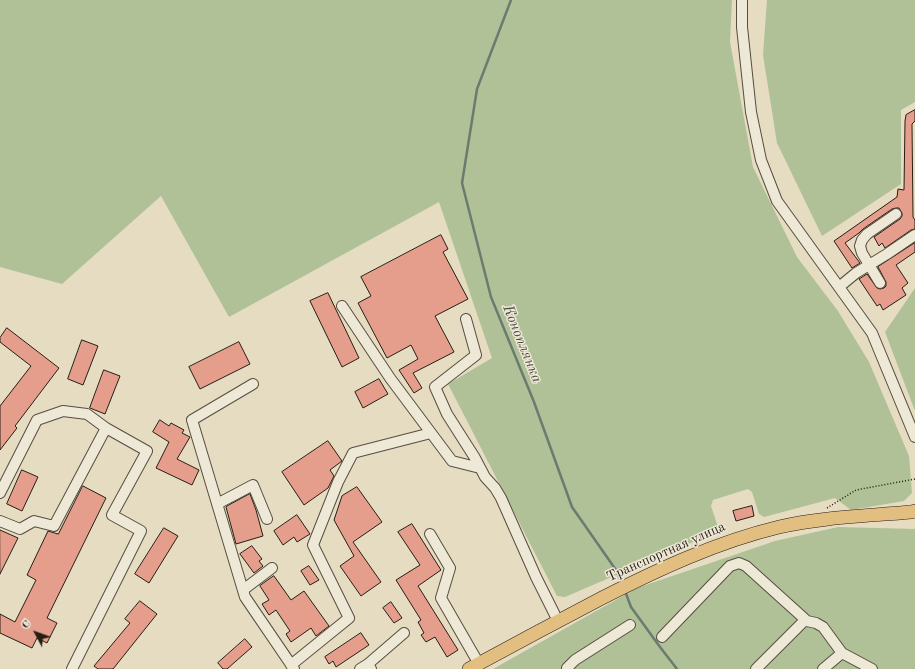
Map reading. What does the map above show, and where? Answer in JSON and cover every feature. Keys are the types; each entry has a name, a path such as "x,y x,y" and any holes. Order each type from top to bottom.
{"main road":[{"name":"Транспортная улица","path":"474,666 599,599 636,581 696,554 738,538 779,527 814,520 914,512"}],"street":[{"path":"742,0 742,27 751,112 761,160 777,201 872,333 915,437"},
{"path":"880,283 868,265 860,246 862,240 868,234 896,214"},
{"path":"838,287 856,273 888,254 915,235"},
{"path":"342,306 390,378 452,461 480,468"},
{"path":"466,319 476,355 435,387 447,414 485,477 495,488 501,498 536,577 558,621"},
{"path":"253,384 192,420 245,597 293,667 349,618 313,545 338,482 353,453 431,433"},
{"path":"0,494 37,420 63,411 87,414 106,428 147,451 112,515 141,531 72,669"},
{"path":"0,521 20,529 34,521 54,526 106,428"},
{"path":"217,504 253,485 268,519"},
{"path":"430,534 450,568 441,598 474,666"},
{"path":"662,637 730,566 739,563 746,566 807,621 816,623 823,627 842,653 872,669"},
{"path":"243,590 272,568"},
{"path":"756,669 803,622 807,621"},
{"path":"566,669 575,660 630,625"},
{"path":"366,667 404,633"},
{"path":"823,669 842,653"}],"path":[{"path":"814,520 828,507 856,490 915,479"}],"green space":[{"path":"0,0 732,0 730,42 753,167 797,257 838,311 869,362 909,456 912,493 904,501 851,510 835,498 764,517 759,514 752,492 748,489 713,500 711,506 718,527 714,533 565,597 557,596 448,384 492,358 439,202 229,317 161,196 62,284 0,267"},
{"path":"767,0 915,0 915,102 901,110 901,184 822,236 777,143 763,55"},
{"path":"915,288 915,411 885,332"},
{"path":"838,527 915,529 915,669 493,669 637,588 775,541"}],"building":[{"path":"915,110 915,121 912,124 913,217 915,220 915,229 911,230 885,248 882,243 879,246 874,237 902,216 899,208 892,209 845,243 860,263 852,268 834,241 897,197 898,189 904,190 905,121 906,115"},
{"path":"441,235 448,249 443,252 468,299 435,316 454,352 413,373 422,388 414,393 399,370 418,359 411,345 387,358 358,303 371,296 361,277"},
{"path":"915,243 915,252 896,265 908,283 902,288 906,295 883,310 880,304 877,306 859,279 867,274 877,288 884,288 886,286 886,282 878,267"},
{"path":"328,293 359,358 342,367 310,301"},
{"path":"7,328 59,368 15,426 17,428 0,450 0,406 31,366 0,342 0,338"},
{"path":"82,340 98,346 83,385 68,379"},
{"path":"239,342 250,364 200,389 189,367"},
{"path":"104,370 120,376 105,414 90,408"},
{"path":"379,379 388,394 363,408 355,392"},
{"path":"160,420 169,426 171,423 184,430 182,433 190,437 177,459 199,470 192,485 156,468 169,442 153,432"},
{"path":"328,441 342,461 330,470 334,476 328,488 304,505 282,472"},
{"path":"22,470 38,477 22,511 7,504"},
{"path":"83,486 106,498 47,618 57,623 47,643 37,638 32,648 0,633 0,614 15,622 36,580 27,575 48,531 58,534"},
{"path":"357,487 382,522 353,542 381,582 361,596 340,566 354,556 334,520 342,496"},
{"path":"250,494 263,536 236,544 226,507"},
{"path":"752,506 754,516 736,521 733,511"},
{"path":"297,515 310,534 297,542 294,537 283,545 274,531"},
{"path":"412,524 441,570 418,586 458,650 447,657 435,637 426,642 421,635 424,633 418,622 421,620 396,580 420,565 398,532"},
{"path":"164,528 178,536 149,583 135,574"},
{"path":"0,530 18,538 0,574"},
{"path":"252,546 262,559 259,561 263,566 254,573 240,554"},
{"path":"309,566 319,580 310,585 301,571"},
{"path":"274,576 291,600 304,591 329,626 316,636 311,628 291,642 286,634 290,631 276,610 269,615 262,604 269,600 260,586"},
{"path":"140,601 157,614 113,669 98,669 94,666 130,623 125,619"},
{"path":"391,602 402,618 394,623 383,608"},
{"path":"361,633 369,645 336,667 333,661 329,664 325,657"},
{"path":"245,639 252,647 227,669 223,669 218,663"}],"waterway":[{"name":"Коноплянка","path":"511,0 477,89 462,183 491,297 534,402 572,507 616,570 622,584"},
{"name":"Коноплянка","path":"625,591 631,607 677,669"}]}
